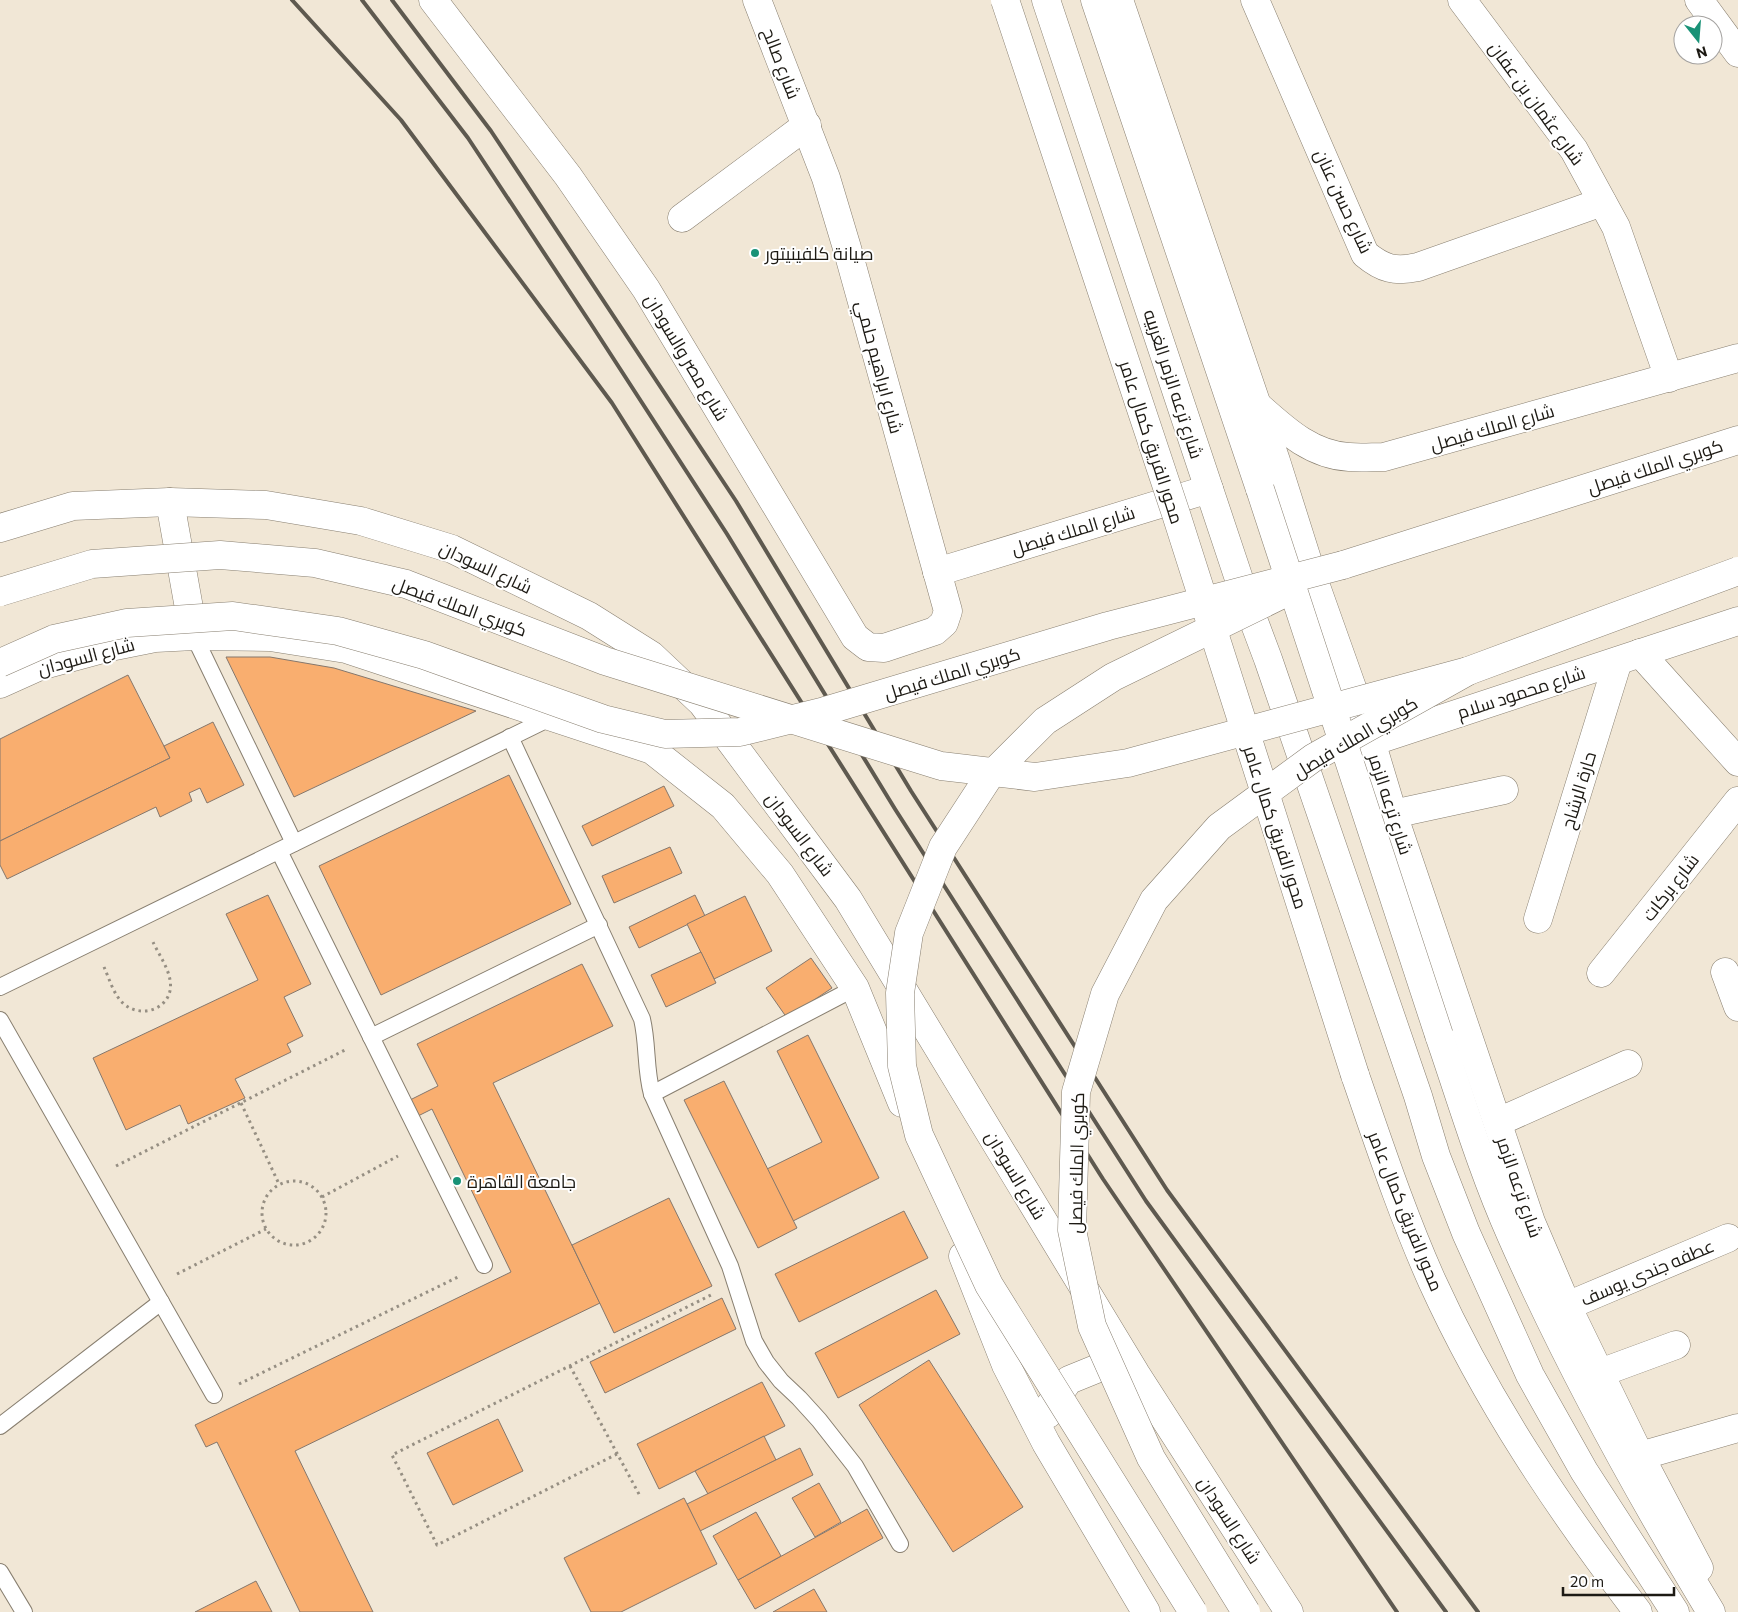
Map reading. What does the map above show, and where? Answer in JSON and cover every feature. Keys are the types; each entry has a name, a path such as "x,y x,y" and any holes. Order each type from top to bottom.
{"main road":[{"name":"شارع مصر والسودان","path":"433,0 568,176 646,289 855,637 868,647 884,648 934,631 944,623 948,611"},
{"name":"شارع صالح","path":"757,0 806,126"},
{"name":"محور الفريق كمال عامر","path":"1005,0 1176,514 1354,1075 1386,1166 1432,1280 1482,1380 1534,1468 1593,1553 1638,1612"},
{"path":"1095,0 1263,499 1439,1035 1485,1168 1510,1233 1613,1444 1711,1612"},
{"path":"1119,0 1257,405 1312,575 1371,741"},
{"name":"شارع حسن عنان","path":"1255,0 1365,254 1376,264 1390,269 1404,270 1418,267 1602,202"},
{"name":"شارع عثمان بن عفان","path":"1462,0 1574,150 1616,227 1669,378"},
{"path":"1700,0 1738,53"},
{"name":"شارع ترعه الزمر الغربيه","path":"1053,2 1209,488 1304,767"},
{"name":"شارع ابراهيم حلمي","path":"806,126 826,178 848,248 948,611"},
{"path":"682,218 806,126"},
{"name":"شارع الملك فيصل","path":"1257,405 1286,431 1314,449 1347,457 1384,457 1738,358"},
{"name":"كوبري الملك فيصل","path":"0,663 54,639 127,623 233,616 338,631 424,656 603,719 665,734 740,732 826,712 1108,626 1342,565 1738,440"},
{"name":"شارع الملك فيصل","path":"937,572 1209,488"},
{"path":"170,502 194,636"},
{"name":"شارع السودان","path":"0,528 74,506 170,502 266,505 360,521 452,549 589,616 651,655 702,703 848,899 1136,1374 1288,1612"},
{"name":"كوبري الملك فيصل","path":"0,592 92,564 220,555 315,563 406,584 605,661 941,766 1035,777 1128,763 1468,671 1738,571"},
{"name":"كوبري الملك فيصل","path":"1193,1612 989,1285 919,1135 902,1066 900,993 909,933 944,846 988,778 1045,722 1113,677 1342,565"},
{"name":"شارع محمود سلام","path":"1304,767 1371,741 1629,657 1732,631"},
{"name":"شارع السودان","path":"0,684 40,666 110,647 155,638 194,636 270,637 346,649 652,750 723,806 780,874 855,988 1006,1365 1046,1443 1146,1612"},
{"path":"1629,657 1738,762"},
{"name":"حارة الرشاح","path":"1538,919 1629,657"},
{"name":"كوبري الملك فيصل","path":"1246,1612 1151,1458 1092,1326 1072,1230 1076,1092 1105,994 1154,900 1219,827 1313,758 1468,671"},
{"name":"شارع ترعه الزمر","path":"1371,741 1393,814 1531,1222 1567,1306 1640,1456 1721,1612"},
{"path":"1304,767 1418,1096 1436,1156 1466,1233 1530,1375 1584,1471 1675,1612"},
{"path":"1393,814 1504,790"},
{"name":"شارع بركات","path":"1601,974 1738,800"},
{"path":"1725,972 1738,1007"},
{"path":"1498,1122 1628,1064"},
{"name":"عطفه جندى يوسف","path":"1567,1306 1728,1238"},
{"path":"1600,1373 1676,1345"},
{"path":"1046,1443 1048,1408 1069,1380 1101,1367 1136,1374"},
{"path":"1640,1456 1738,1428"}],"lane":[{"path":"194,636 294,843"},
{"path":"0,987 552,717"},
{"path":"510,737 642,1019 646,1035 648,1080 652,1094 736,1282 754,1341 766,1362 781,1381 799,1398 855,1466 900,1544"},
{"path":"279,851 484,1265"},
{"path":"371,1037 599,925"},
{"path":"652,1094 855,988"},
{"path":"0,1020 214,1396"},
{"path":"0,1426 161,1302"},
{"path":"0,1572 24,1612"}],"path":[{"path":"92,941 121,1003 131,1010 142,1012 154,1010 164,1003 170,992 170,980 142,918"},
{"path":"91,1179 371,1037"},
{"path":"241,1103 279,1184"},
{"path":"322,1197 423,1142"},
{"path":"291,1181 304,1182 314,1188 322,1197 326,1209 325,1222 319,1232 309,1241 298,1245 285,1244 274,1238 266,1229 261,1217 262,1204 269,1192 279,1184 291,1181"},
{"path":"152,1286 266,1229"},
{"path":"214,1396 484,1265"},
{"path":"618,1454 437,1545 392,1455 736,1282"},
{"path":"570,1366 640,1496"}],"building":[{"path":"226,657 270,657 334,668 476,711 294,797"},
{"path":"128,675 170,758 0,841 0,739"},
{"path":"213,722 244,785 207,803 200,788 189,793 192,801 160,817 156,807 7,879 0,865 0,841 170,758 164,746"},
{"path":"509,775 571,904 381,995 319,866"},
{"path":"664,786 674,806 592,846 582,826"},
{"path":"670,847 682,873 614,903 602,876"},
{"path":"268,895 311,984 284,997 303,1036 287,1044 291,1052 235,1079 245,1098 188,1124 180,1105 126,1130 93,1058 258,980 226,914"},
{"path":"695,895 705,916 639,948 629,927"},
{"path":"745,896 772,951 714,979 687,924"},
{"path":"701,952 716,983 666,1007 651,975"},
{"path":"811,958 832,988 787,1018 766,988"},
{"path":"582,964 613,1026 493,1083 600,1303 295,1451 373,1612 300,1612 217,1442 206,1447 195,1425 511,1272 432,1109 418,1116 410,1100 438,1086 417,1044"},
{"path":"808,1035 879,1178 793,1221 767,1169 822,1142 777,1051"},
{"path":"724,1081 797,1228 758,1248 684,1100"},
{"path":"669,1198 712,1286 614,1333 572,1245"},
{"path":"904,1211 928,1258 799,1322 775,1274"},
{"path":"936,1290 960,1334 838,1398 815,1353"},
{"path":"722,1298 736,1329 605,1393 590,1362"},
{"path":"929,1360 1023,1507 953,1552 859,1405"},
{"path":"762,1382 785,1426 659,1489 637,1444"},
{"path":"498,1419 523,1471 453,1505 427,1453"},
{"path":"764,1436 776,1460 708,1494 695,1471"},
{"path":"800,1448 813,1475 700,1531 687,1504"},
{"path":"819,1483 841,1522 815,1537 792,1498"},
{"path":"684,1498 717,1564 621,1612 591,1612 564,1558"},
{"path":"867,1509 883,1538 755,1609 738,1580"},
{"path":"756,1512 781,1556 738,1580 713,1536"},
{"path":"256,1581 272,1612 195,1612"},
{"path":"814,1589 827,1612 773,1612"}],"railway":[{"path":"292,0 401,120 612,403 1103,1179 1397,1612"},
{"path":"362,0 468,138 591,324 727,534 895,809 1146,1201 1446,1612"},
{"path":"392,0 491,131 736,501 911,791 1167,1190 1478,1612"}],"place":[{"name":"صيانة كلفينيتور","path":"755,253"},
{"name":"جامعة القاهرة","path":"457,1181"}]}
